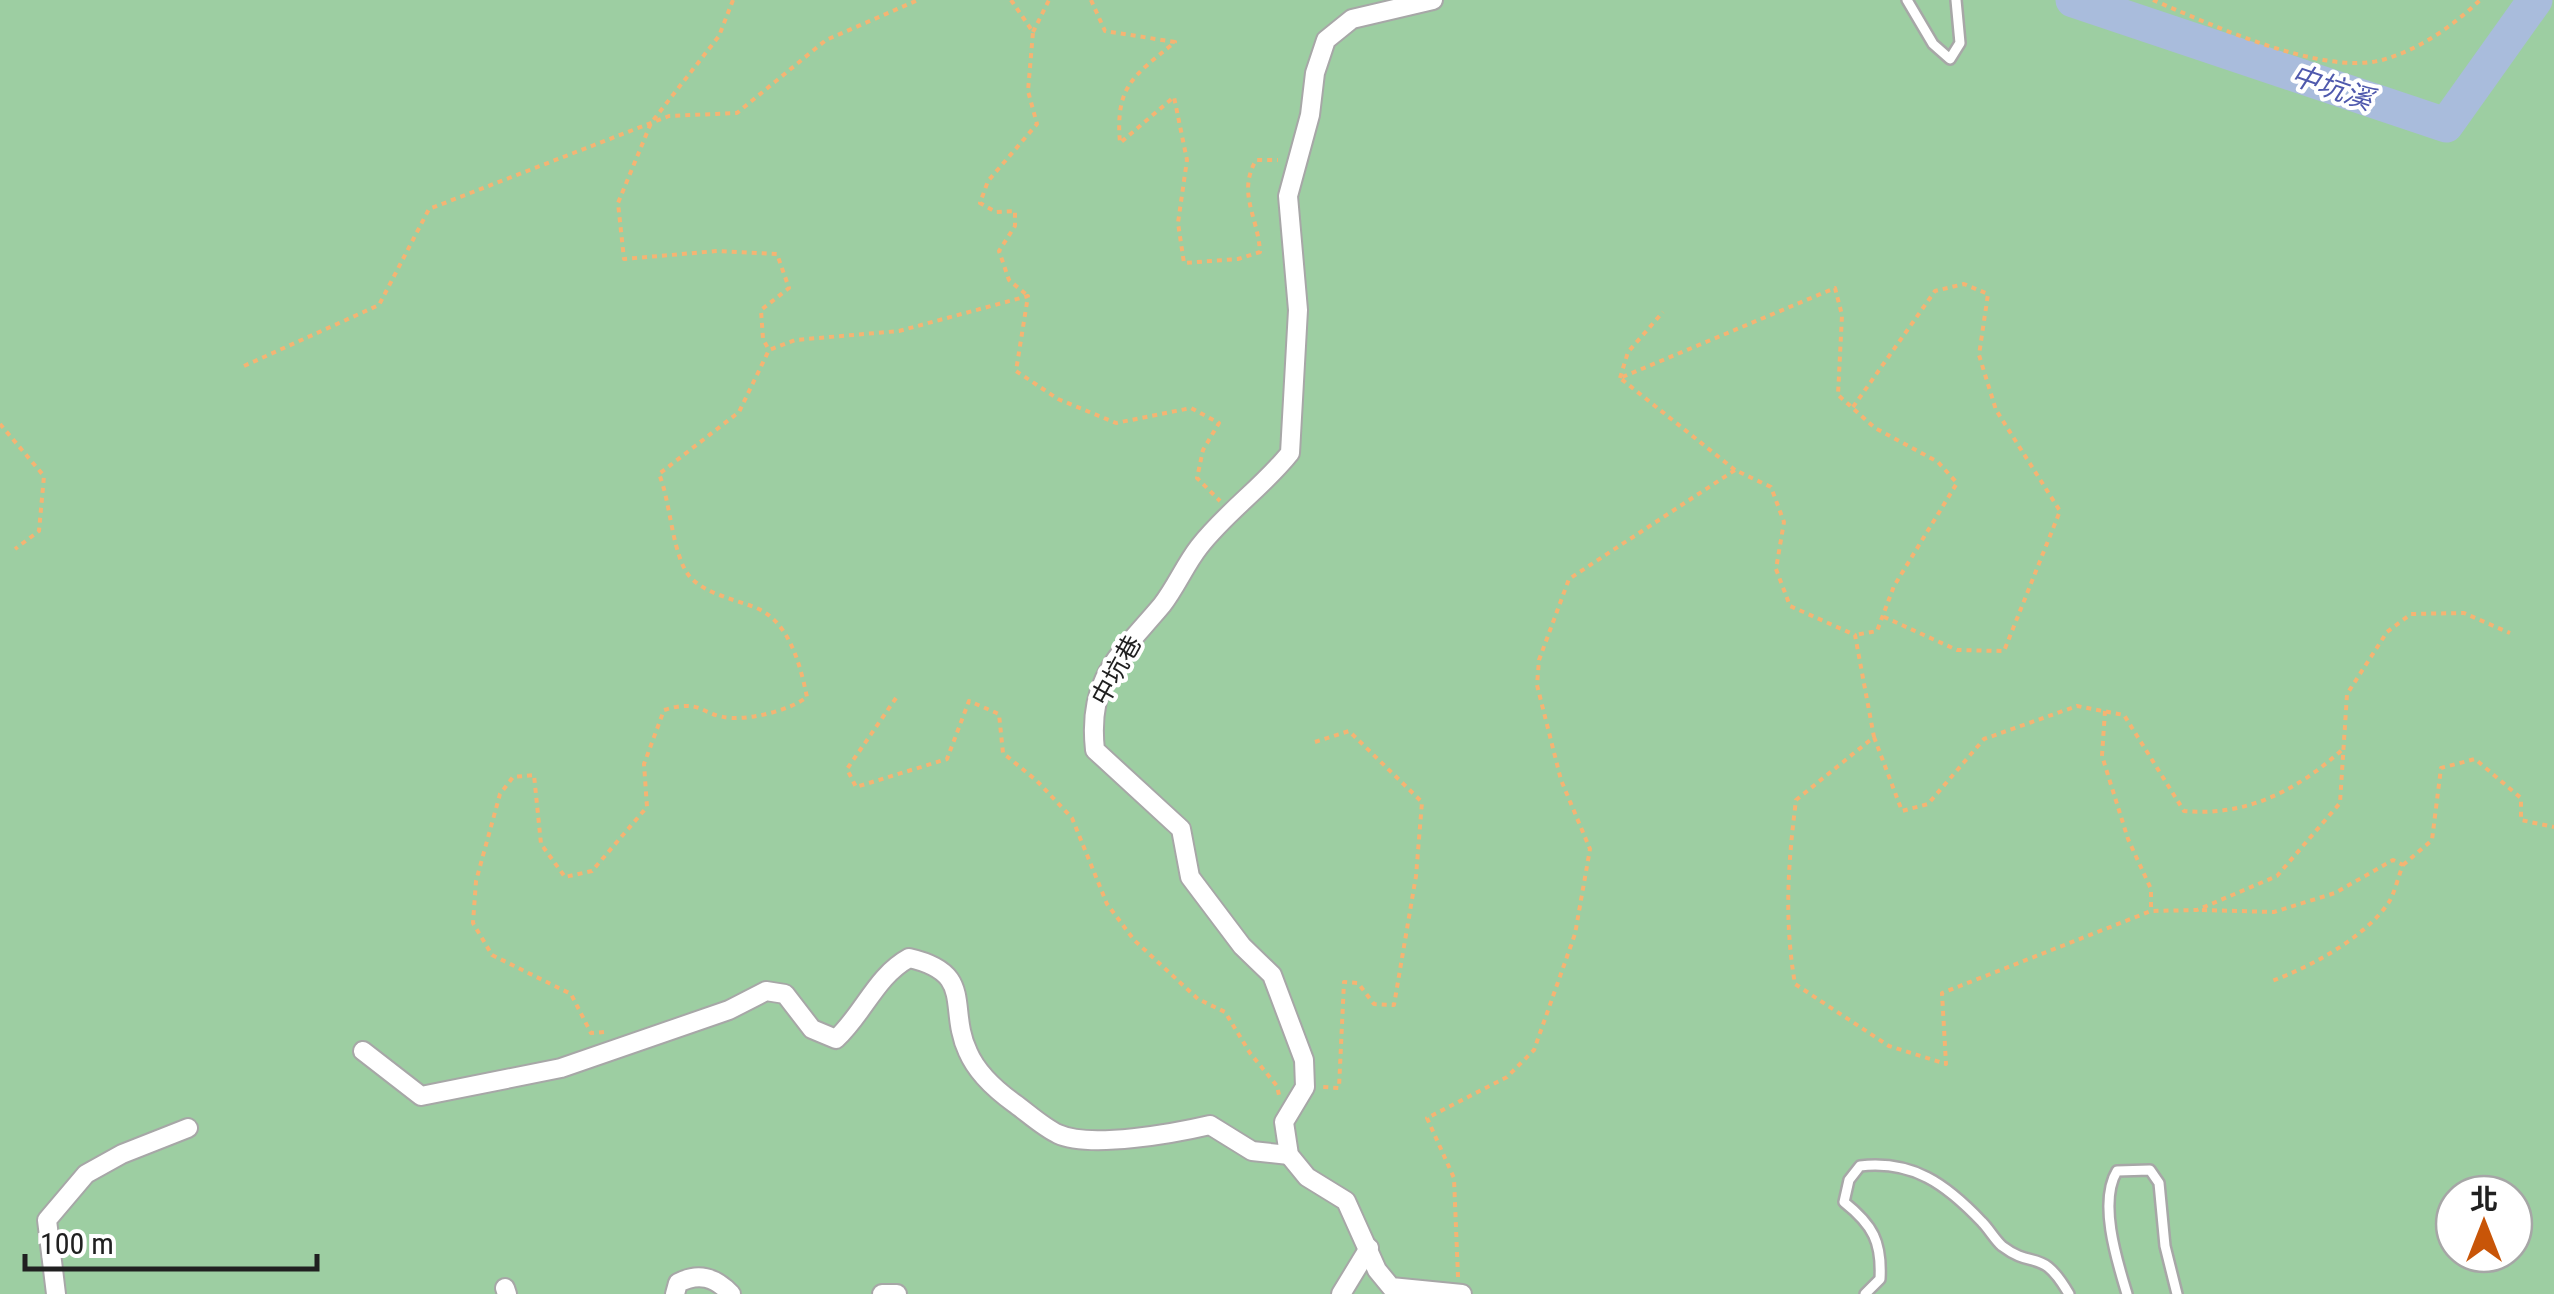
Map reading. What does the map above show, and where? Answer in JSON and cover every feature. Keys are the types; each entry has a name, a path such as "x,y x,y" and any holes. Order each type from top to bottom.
{"street":[{"name":"中坑巷","path":"1304,1087 1304,1060 1272,975 1242,946 1190,877 1181,829 1095,750 1091,716 1104,680 1134,632 1162,604 1200,546 1290,453 1298,326 1288,196 1326,40 1362,16 1433,0"},
{"path":"363,1051 421,1096 562,1068 729,1010 766,991 784,994 812,1030 836,1039 855,1022 888,969 909,958 930,963 950,978 960,998 968,1053 995,1090 1060,1136 1150,1139 1210,1124 1252,1152 1289,1154"},
{"path":"1304,1087 1284,1122 1289,1154 1307,1176 1346,1201 1377,1270 1391,1287 1460,1293"},
{"path":"56,1294 47,1220 86,1174 122,1154 188,1128"},
{"path":"1341,1294 1369,1248"},
{"path":"675,1294 678,1283 693,1275 710,1278 730,1294"},
{"path":"882,1294 897,1294"}],"lane":[{"path":"1907,0 1933,44 1950,59 1960,43 1956,0"},
{"path":"1865,1294 1880,1279 1882,1248 1868,1221 1844,1202 1849,1180 1860,1166 1884,1163 1902,1165 1926,1176 1968,1207 2002,1246 2052,1266 2069,1294"},
{"path":"2127,1294 2116,1257 2109,1184 2117,1172 2150,1170 2159,1184 2165,1246 2177,1294"}],"path":[{"path":"607,1032 590,1033 571,994 492,955 473,922 476,880 500,794 513,777 534,775 541,844 565,877 592,871 647,807 644,764 664,710 688,702 732,718 794,708 807,697 785,632 760,609 721,597 691,578 679,557 674,520 660,474 739,412 769,350 761,310 789,288 776,254 718,251 624,259 618,203 652,123 718,36 733,0"},
{"path":"244,366 379,305 428,209 669,116 737,113 826,40 918,0"},
{"path":"1011,0 1033,32"},
{"path":"1028,296 1009,280 999,251 1014,226 1014,211 996,212 980,203 988,181 1038,124 1028,91 1033,32 1049,0"},
{"path":"1091,0 1105,31 1175,42 1130,79 1117,108 1120,143 1174,97 1187,160 1178,223 1184,263 1238,259 1260,252 1258,228 1246,203 1246,178 1256,160 1294,160"},
{"path":"2153,0 2334,61 2379,61 2417,47 2480,0"},
{"path":"1852,408 1935,291 1964,284 1988,294 1980,355 1996,410 2060,511 2004,652 1958,650 1882,616"},
{"path":"1835,288 1842,314 1838,394 1876,428 1938,462 1958,483 1894,586 1877,631 1854,634 1790,606 1776,568 1784,522 1772,487 1735,470 1620,378 1835,288"},
{"path":"769,350 795,340 899,332 1028,296"},
{"path":"1028,296 1016,371 1058,399 1116,423 1191,408 1219,423 1203,450 1197,478 1232,512"},
{"path":"1620,378 1628,352 1663,312"},
{"path":"0,424 44,476 39,531 15,549"},
{"path":"1460,1293 1454,1178 1427,1118 1507,1077 1534,1050 1575,934 1590,848 1561,780 1537,685 1539,660 1569,579 1735,470"},
{"path":"2197,910 2276,876 2340,803 2347,694 2388,632 2411,614 2464,612 2510,633"},
{"path":"1854,634 1874,737 1902,811 1928,804 1984,740 2076,706 2124,715 2184,811 2214,814 2306,782 2344,748"},
{"path":"896,698 847,768 856,787 947,759 970,701 998,714 1003,753 1072,818 1107,904 1134,940 1198,999 1225,1012 1250,1053 1277,1086 1284,1122"},
{"path":"2105,711 2102,756 2128,839 2152,888 2152,911"},
{"path":"1304,1087 1339,1088 1344,982 1358,984 1374,1004 1394,1005 1416,876 1422,802 1350,731 1315,742"},
{"path":"1874,737 1796,800 1786,930 1795,984 1890,1046 1946,1064 1942,994 2152,911 2274,912 2336,893 2393,860 2403,865"},
{"path":"2272,980 2314,965 2388,903 2403,865 2432,840 2441,768 2475,759 2522,798 2520,820 2554,828"}],"green space":[{"path":"0,0 2554,0 2554,1294 0,1294"}],"waterway":[{"name":"中坑溪","path":"2073,0 2446,125 2535,0"}]}
